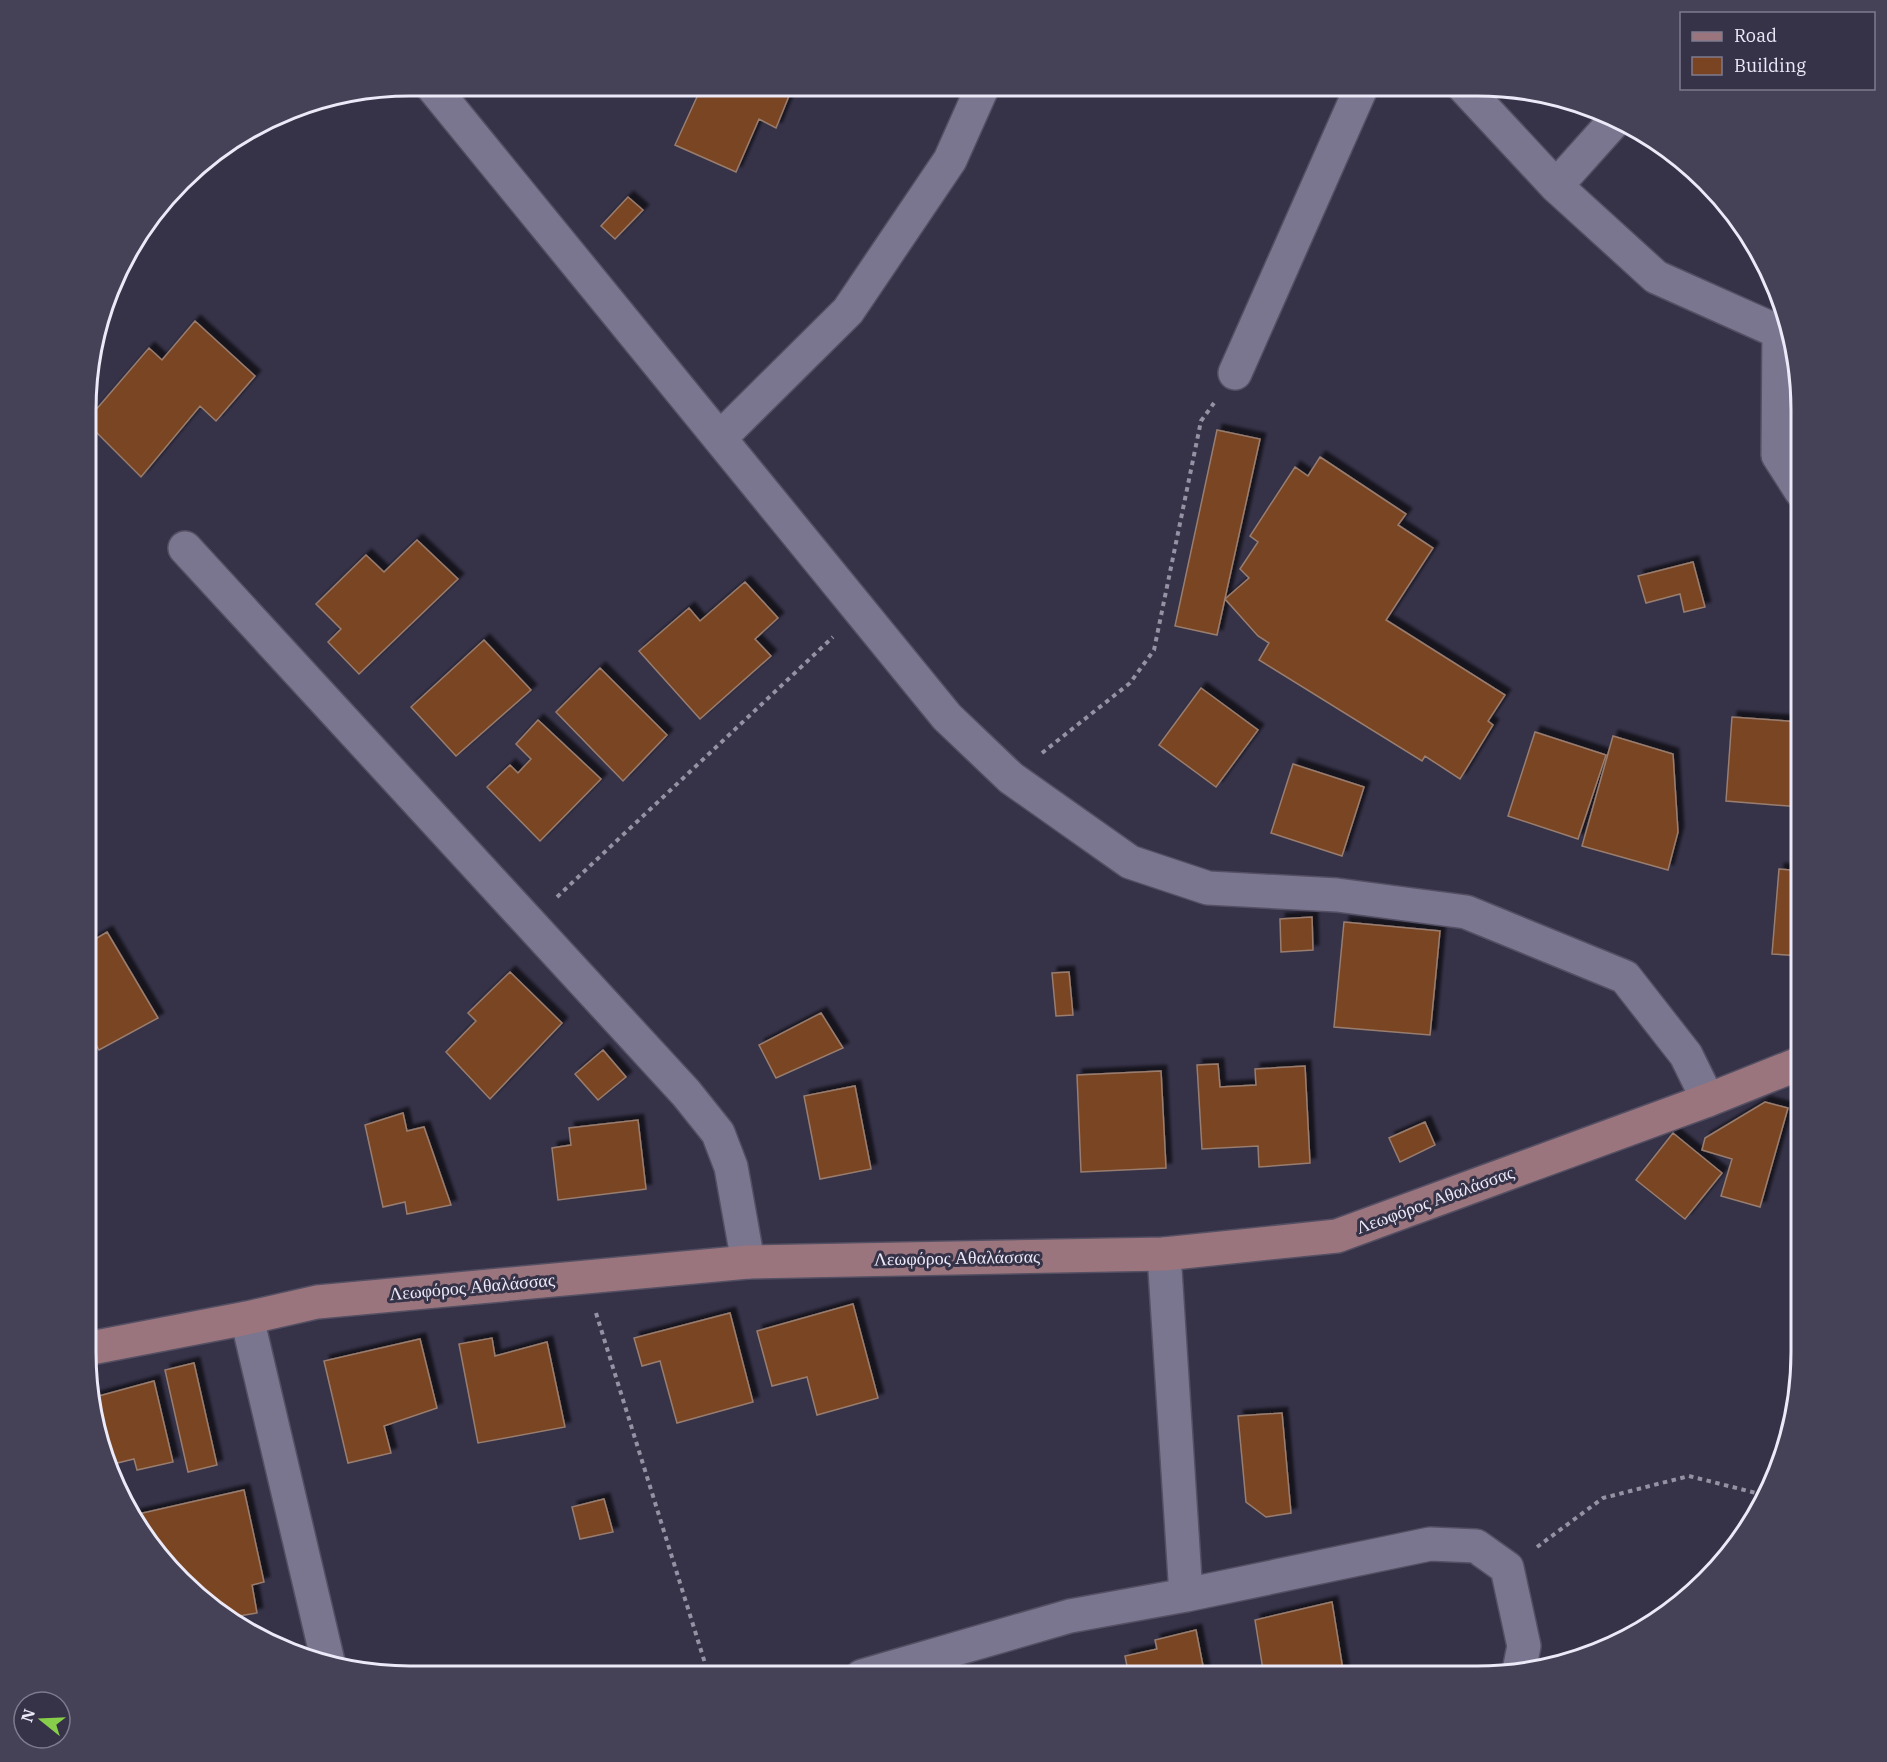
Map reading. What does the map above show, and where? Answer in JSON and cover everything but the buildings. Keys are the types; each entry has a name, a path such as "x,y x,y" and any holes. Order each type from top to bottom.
{"main road":[{"name":"Λεωφόρος Αθαλάσσας","path":"96,1346 247,1318 317,1302 585,1276 748,1262 1164,1254 1337,1236 1708,1100 1791,1067"}],"street":[{"path":"440,96 946,717 1011,778 1130,862 1208,888 1337,895 1466,912 1625,977 1686,1055 1708,1100"},
{"path":"720,438 848,311 950,160 979,96"},
{"path":"1235,373 1358,96"},
{"path":"1472,96 1556,186 1656,277 1781,332"},
{"path":"1556,186 1610,126"},
{"path":"1784,343 1778,455 1791,475"},
{"path":"185,548 686,1093 718,1133 731,1167 748,1262"},
{"path":"1164,1254 1186,1595"},
{"path":"247,1318 326,1654"},
{"path":"897,1666 1070,1616 1186,1595 1430,1544 1476,1546 1508,1568 1524,1646 1521,1663"}],"path":[{"path":"1011,778 1130,683 1154,650 1202,421 1235,373"},
{"path":"530,923 860,611"},
{"path":"585,1276 706,1666"},
{"path":"1508,1568 1603,1498 1689,1476 1758,1493"}]}
